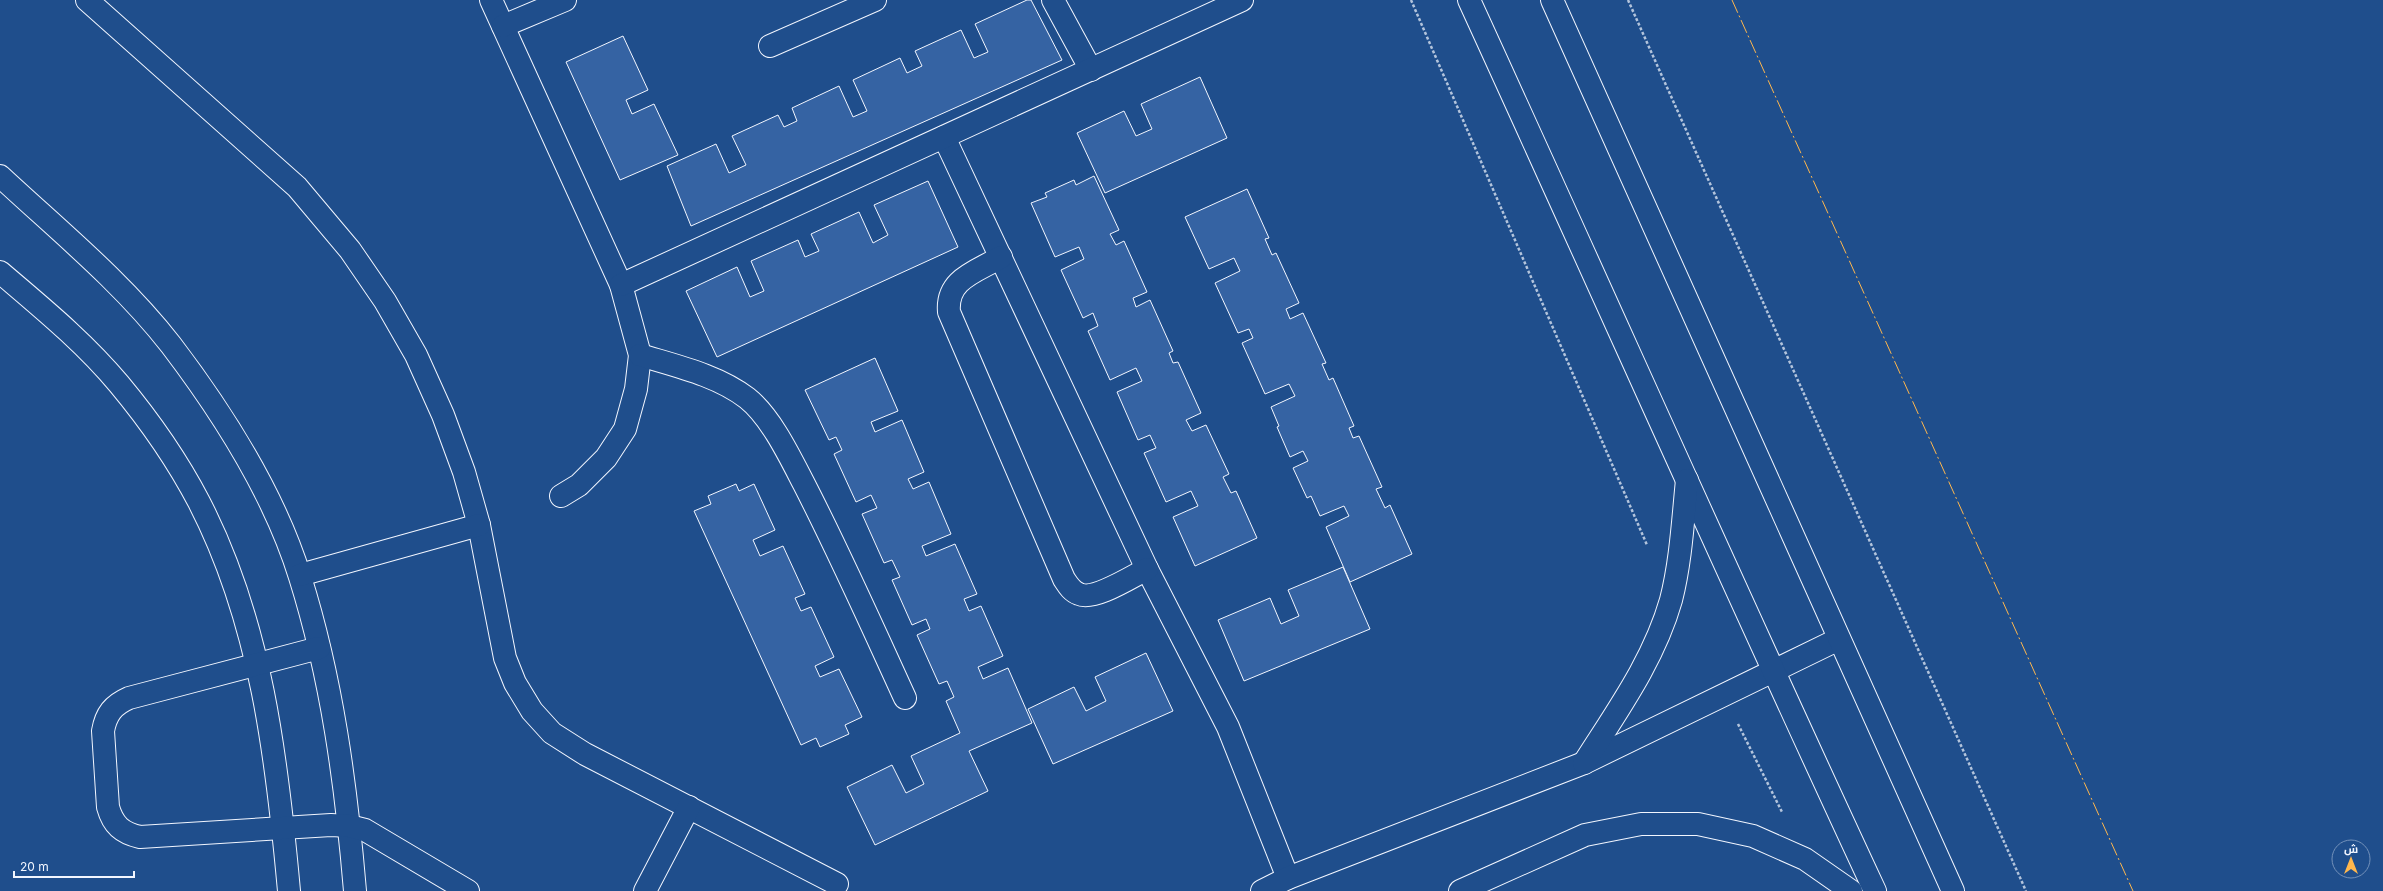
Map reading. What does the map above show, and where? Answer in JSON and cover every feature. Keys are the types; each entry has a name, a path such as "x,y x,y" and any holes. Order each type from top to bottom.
{"street":[{"path":"87,0 297,187 350,250 385,301 416,356 443,415 464,472 479,525 505,658 516,683 532,711 552,733 585,754 837,884"},
{"path":"491,0 621,285 640,355 636,389 625,429 606,458 578,485 561,496"},
{"path":"503,26 565,0"},
{"path":"770,46 875,0"},
{"path":"1053,0 1091,70"},
{"path":"621,285 1242,0"},
{"path":"1469,0 1687,478 1772,671 1875,891"},
{"path":"1552,0 1953,891"},
{"path":"944,136 1147,569 1228,727 1288,878"},
{"path":"0,176 124,292 170,344 206,394 243,452 276,517 300,575 319,648 341,751 354,891"},
{"path":"1001,257 957,283 949,296 949,312 1064,579 1072,590 1080,595 1092,596 1147,569"},
{"path":"0,272 66,328 118,384 161,440 199,502 234,584 257,665 268,716 283,830 289,891"},
{"path":"640,355 715,379 748,398 769,423 792,461 827,529 905,698"},
{"path":"1584,763 1649,657 1668,607 1680,551 1687,478"},
{"path":"300,575 479,525"},
{"path":"1262,891 1288,878 1584,763 1839,639"},
{"path":"319,648 129,698 118,703 110,711 105,721 103,731 108,807 112,819 118,828 128,835 140,838 349,826 365,830 468,891"},
{"path":"645,891 688,807"},
{"path":"1460,891 1585,836 1641,824 1698,824 1753,836 1806,859 1851,891"}],"path":[{"path":"1411,0 1649,549"},
{"path":"1628,0 2026,891"},
{"path":"1724,695 1806,859"}],"building":[{"path":"1027,0 1031,0 1062,60 691,226 667,166 716,144 729,173 746,165 732,136 778,115 784,127 797,121 792,108 839,86 853,117 867,111 853,80 900,58 907,73 922,66 915,51 961,30 974,58 988,52 975,24"},
{"path":"623,36 648,90 626,100 632,114 654,104 678,155 620,180 566,62"},
{"path":"1200,77 1227,138 1105,193 1077,133 1124,111 1136,136 1152,129 1141,104"},
{"path":"1094,176 1119,230 1110,234 1116,245 1124,241 1147,292 1133,298 1136,307 1150,300 1173,351 1169,353 1173,363 1178,362 1201,413 1186,420 1192,431 1206,425 1229,474 1223,477 1231,493 1236,491 1257,538 1195,566 1173,517 1198,506 1191,491 1166,502 1144,453 1156,448 1150,435 1138,440 1117,392 1142,381 1136,368 1110,380 1088,331 1098,326 1093,313 1083,318 1061,270 1084,259 1079,247 1055,257 1031,203 1047,197 1045,193 1074,180 1076,185"},
{"path":"928,181 958,247 717,357 686,291 737,267 750,297 764,291 751,261 798,240 805,257 819,251 811,234 859,212 873,243 888,235 874,205"},
{"path":"1247,189 1269,238 1265,239 1272,255 1276,253 1299,303 1286,309 1290,319 1303,313 1326,363 1322,364 1329,380 1333,378 1354,426 1349,428 1353,438 1359,436 1382,487 1376,489 1385,508 1390,505 1412,554 1350,582 1326,527 1349,516 1344,506 1320,516 1311,496 1307,498 1293,468 1308,461 1303,451 1290,457 1277,427 1279,426 1271,407 1295,396 1289,384 1265,394 1242,343 1253,338 1249,329 1238,333 1215,283 1240,271 1234,258 1209,269 1185,217"},
{"path":"875,358 898,411 871,422 875,432 902,420 924,472 908,479 913,489 929,482 951,534 922,546 926,556 955,544 977,594 964,599 969,611 981,606 1003,656 978,667 983,679 1008,668 1032,723 969,751 988,791 875,845 847,787 892,765 906,793 924,784 911,756 960,733 946,701 954,697 947,681 939,684 917,635 930,629 926,619 912,625 892,580 900,577 892,560 884,563 862,514 877,508 871,495 856,502 834,454 842,450 836,437 829,440 805,390"},
{"path":"736,484 739,491 754,484 775,530 753,540 760,556 783,546 805,594 795,598 801,611 811,607 834,657 815,666 820,677 839,669 862,717 845,725 849,734 820,747 816,738 801,745 694,511 711,504 708,496"},
{"path":"1343,567 1370,629 1244,681 1218,620 1270,598 1281,624 1299,616 1288,590"},
{"path":"1146,653 1173,711 1053,764 1028,709 1074,687 1086,711 1106,701 1095,677"}],"power":[{"path":"1732,0 2133,891"}]}
